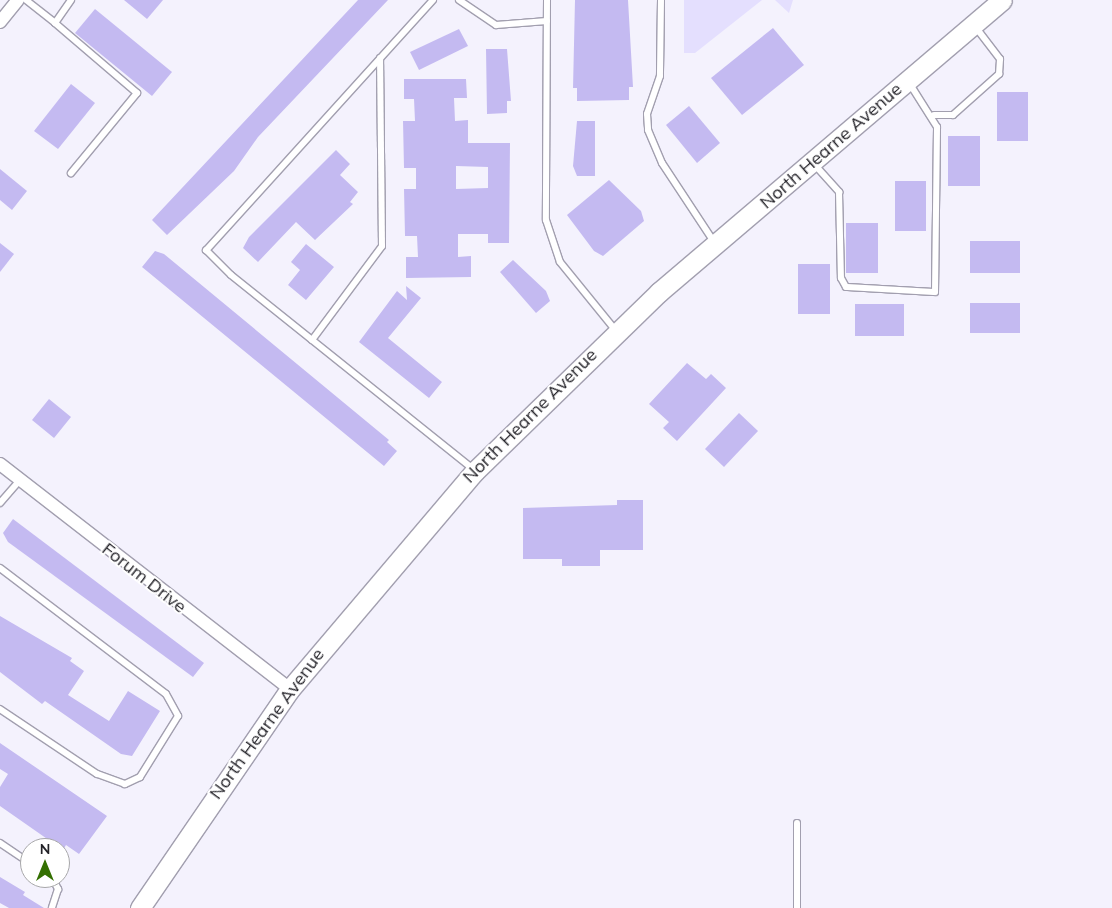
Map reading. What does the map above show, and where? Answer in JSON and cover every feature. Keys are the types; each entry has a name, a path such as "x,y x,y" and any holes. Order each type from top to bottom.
{"main road":[{"name":"North Hearne Avenue","path":"140,908 290,689 475,471 616,331 1002,0"}],"street":[{"path":"0,22 18,0"},
{"name":"Forum Drive","path":"0,464 290,689"}],"lane":[{"path":"26,0 137,93 71,173"},
{"path":"55,23 71,0"},
{"path":"433,0 207,244 211,257 231,275 475,471"},
{"path":"459,0 496,25 547,20"},
{"path":"547,0 546,220 560,262 616,331"},
{"path":"661,0 660,76 647,114 648,130 662,163 716,245"},
{"path":"934,115 953,115 999,74 1000,59 974,24"},
{"path":"312,340 382,246 380,58"},
{"path":"812,162 839,192 841,278 846,287 935,292 938,199 934,115 907,80"},
{"path":"0,503 20,480"},
{"path":"0,568 166,694 178,716 140,777 125,784 97,774 0,709"},
{"path":"796,908 798,823"},
{"path":"0,844 20,857"},
{"path":"52,908 57,888"}],"shaded area":[{"path":"684,0 762,0 695,53 684,53"},
{"path":"775,0 793,0 789,13"}],"building":[{"path":"124,0 163,0 147,19"},
{"path":"358,0 388,0 258,137 234,171 167,235 152,220"},
{"path":"575,0 628,0 633,87 629,87 629,100 577,101 577,88 573,88"},
{"path":"95,9 172,72 152,96 75,33"},
{"path":"773,28 804,65 742,115 711,78"},
{"path":"459,29 468,46 419,70 410,52"},
{"path":"486,49 507,49 511,101 507,101 507,113 487,114"},
{"path":"404,79 466,79 467,98 454,98 455,121 468,120 468,143 510,143 509,243 488,243 488,234 458,234 458,257 471,256 471,277 406,278 406,257 418,257 417,236 405,236 404,189 416,189 416,168 404,168 403,121 415,121 414,99 404,99","holes":["456,166 488,167 488,188 456,189"]},
{"path":"71,84 95,103 58,149 34,131"},
{"path":"997,92 1028,92 1028,141 997,141"},
{"path":"689,106 720,143 697,163 666,125"},
{"path":"577,121 595,121 595,176 577,176 573,166"},
{"path":"948,136 980,136 980,186 948,186"},
{"path":"336,150 350,164 340,175 358,192 350,202 353,204 315,240 296,222 258,262 243,248 249,237"},
{"path":"0,169 27,191 12,210 0,200"},
{"path":"609,180 641,211 644,221 603,256 594,251 567,215"},
{"path":"895,181 926,181 926,231 895,231"},
{"path":"846,223 878,223 878,273 846,273"},
{"path":"970,241 1020,241 1020,273 970,273"},
{"path":"0,243 14,254 0,272"},
{"path":"306,244 334,267 306,300 288,285 300,270 291,262"},
{"path":"155,251 164,254 389,440 387,442 397,451 384,466 142,267"},
{"path":"513,260 546,291 550,301 536,313 500,272"},
{"path":"798,264 830,264 830,314 798,314"},
{"path":"406,286 421,298 388,338 442,382 429,398 359,342 397,291 407,300"},
{"path":"970,303 1020,303 1020,333 970,333"},
{"path":"855,304 904,304 904,336 855,336"},
{"path":"687,363 706,379 711,374 726,388 677,441 663,428 669,422 649,404"},
{"path":"49,399 71,417 54,438 32,420"},
{"path":"739,413 758,431 724,467 705,449"},
{"path":"617,500 643,500 643,550 600,550 600,566 562,566 562,559 523,559 523,508 617,505"},
{"path":"13,519 204,663 193,677 8,542 3,533"},
{"path":"0,616 72,658 70,661 84,671 68,695 109,721 128,691 160,711 132,756 121,754 45,701 42,704 0,672"},
{"path":"0,743 107,816 79,854 70,848 70,838 46,838 0,806 0,787 8,774 0,769"},
{"path":"0,877 25,892 23,895 44,908 9,908 0,903"}]}
